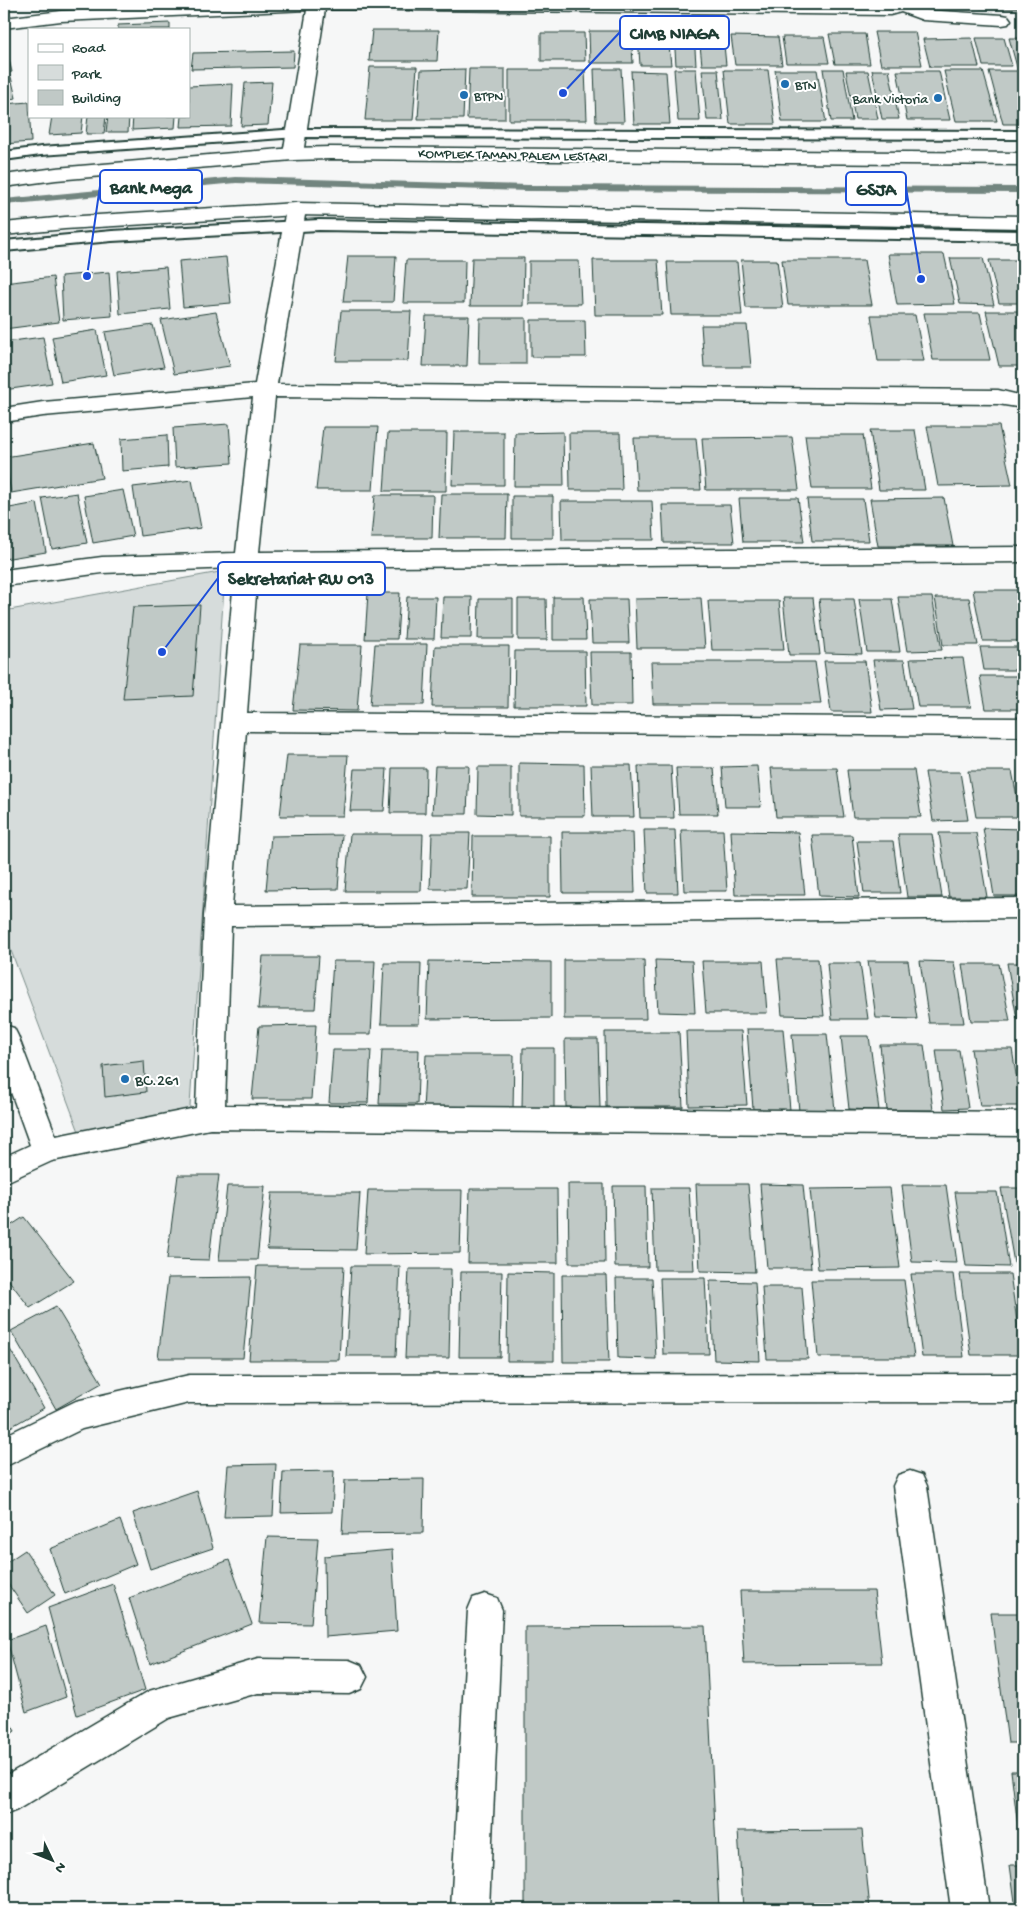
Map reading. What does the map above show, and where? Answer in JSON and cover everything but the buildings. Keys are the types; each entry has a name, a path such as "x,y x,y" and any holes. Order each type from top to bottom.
{"street":[{"path":"293,154 317,4"},
{"path":"4,23 62,10 317,4 890,10 903,5 924,15 1002,20"},
{"name":"KOMPLEK TAMAN PALEM LESTARI","path":"4,181 56,174 293,154 1023,159"},
{"path":"4,229 65,223 294,218 1023,222"},
{"path":"210,1117 218,916 247,560 265,390 294,218"},
{"path":"4,415 43,409 265,390 998,397 1023,402"},
{"path":"4,578 102,566 247,560 1023,555"},
{"path":"235,722 1023,727"},
{"path":"218,916 1023,908"},
{"path":"4,1036 47,1150"},
{"path":"4,1171 47,1150 210,1117 1023,1124"},
{"path":"4,1452 76,1416 189,1389 1023,1388"},
{"path":"910,1486 970,1909"},
{"path":"470,1909 485,1610"},
{"path":"4,1797 161,1703 258,1676 349,1677"}],"lane":[{"path":"4,156 41,151 297,133 1023,135"},
{"path":"4,246 294,218 319,225 1023,236"}],"green space":[{"path":"225,571 189,1121 81,1137 4,932 4,611"}],"waterway":[{"path":"4,202 236,180 528,188 1023,190"}],"place":[{"name":"BTN","path":"785,84"},
{"name":"CIMB NIAGA","path":"563,93"},
{"name":"BTPN","path":"464,95"},
{"name":"Bank Victoria","path":"938,98"},
{"name":"Bank Mega","path":"87,276"},
{"name":"GSJA","path":"921,279"},
{"name":"Sekretariat RW 013","path":"162,652"},
{"name":"BC.261","path":"125,1079"}]}
